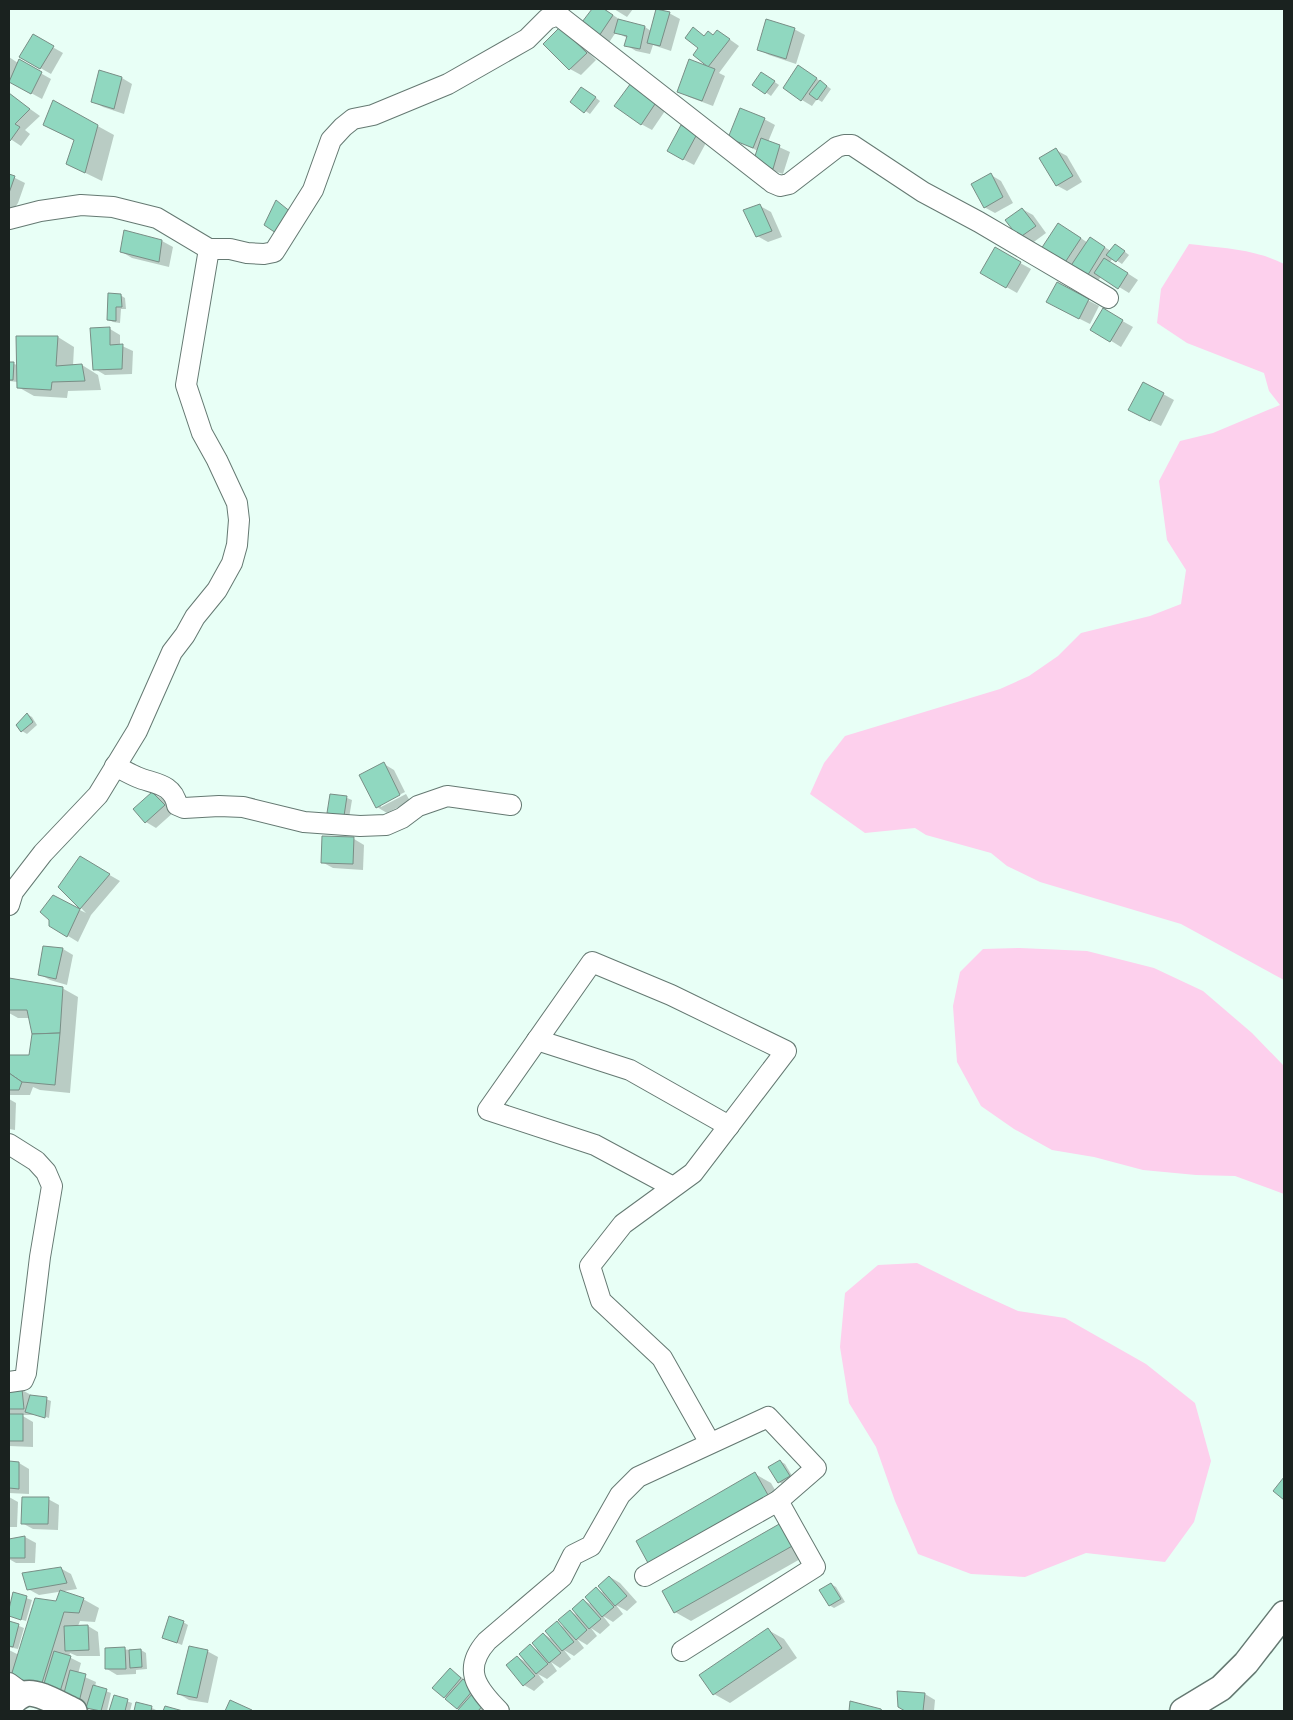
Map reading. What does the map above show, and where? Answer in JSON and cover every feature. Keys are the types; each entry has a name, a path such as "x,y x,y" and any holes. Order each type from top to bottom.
{"street":[{"path":"9,220 40,211 81,205 113,207 157,218 209,249 230,249 264,254 274,252 314,190 331,140 348,123 353,119 373,115 448,84 527,38 546,19 558,15 773,183 780,186 789,184 837,147 844,144 852,146 923,192 1108,298"},
{"path":"9,905 13,892 43,852 98,795 137,731 172,652 216,590 232,563 237,545 239,520 237,503 202,433 186,385 209,249"},
{"path":"116,766 138,777 163,784 176,799 177,804 184,808 243,807 304,822 337,825 386,825 402,818 418,806 447,796 510,805"},
{"path":"673,1187 595,1145 488,1110 592,962 671,995 786,1051 693,1173 623,1224 590,1266 601,1301 662,1358 710,1443"},
{"path":"537,1040 630,1070 729,1126"},
{"path":"9,1144 36,1161 46,1172 52,1186 40,1257 26,1374 23,1380 9,1382"},
{"path":"500,1711 487,1699 478,1686 474,1672 474,1661 479,1649 562,1577 573,1555 591,1546 620,1496 638,1477 768,1417 816,1468 778,1502 645,1576"},
{"path":"682,1650 815,1567 778,1502"},
{"path":"1183,1711 1220,1688 1246,1662 1284,1614"},
{"path":"14,1694 38,1694 74,1711"}],"shaded area":[{"path":"1189,244 1250,252 1284,264 1284,980 1181,924 1040,882 1007,866 991,853 926,835 915,828 865,833 810,794 824,763 845,736 1000,689 1029,676 1058,656 1081,633 1150,616 1181,604 1186,570 1167,540 1159,481 1180,441 1213,433 1280,405 1269,391 1264,373 1187,343 1157,323 1161,289"},
{"path":"1020,948 1087,951 1154,968 1203,991 1252,1033 1284,1066 1284,1194 1235,1176 1196,1175 1143,1170 1094,1157 1052,1150 1014,1129 981,1106 957,1062 953,1006 960,972 983,949"},
{"path":"917,1263 1018,1311 1065,1318 1146,1364 1195,1403 1211,1461 1194,1522 1165,1562 1086,1553 1025,1577 971,1574 918,1554 895,1501 876,1447 849,1403 840,1347 845,1293 878,1265"}],"building":[{"path":"592,9 604,9 613,15 597,39 579,26"},
{"path":"656,9 670,12 660,46 647,43"},
{"path":"618,19 645,26 640,49 624,46 627,36 614,33"},
{"path":"766,19 795,28 786,59 757,50"},
{"path":"560,27 587,53 569,70 543,44"},
{"path":"693,27 704,36 708,31 713,35 717,30 730,39 708,67 693,55 698,48 685,38"},
{"path":"33,34 54,46 40,69 19,57"},
{"path":"19,59 42,72 31,94 9,82"},
{"path":"689,59 715,69 702,101 677,92"},
{"path":"798,65 817,78 801,101 783,88"},
{"path":"99,70 122,77 114,109 91,102"},
{"path":"761,72 775,81 765,94 752,85"},
{"path":"820,80 827,86 817,100 809,94"},
{"path":"631,83 657,101 641,125 614,106"},
{"path":"581,87 596,97 584,113 570,102"},
{"path":"9,93 30,109 15,124 20,127 10,141 9,139"},
{"path":"53,100 98,125 85,173 66,164 74,140 43,125"},
{"path":"740,108 765,118 753,148 728,138"},
{"path":"681,125 697,134 683,160 667,151"},
{"path":"761,138 780,145 773,169 753,162"},
{"path":"1056,148 1073,176 1056,186 1039,158"},
{"path":"991,173 1003,197 984,208 971,184"},
{"path":"9,174 15,176 9,193"},
{"path":"276,200 292,213 279,235 264,225"},
{"path":"760,204 772,231 756,237 743,210"},
{"path":"1022,208 1036,226 1019,238 1005,220"},
{"path":"1058,223 1081,238 1064,264 1041,249"},
{"path":"124,230 162,240 159,262 120,252"},
{"path":"1090,237 1105,247 1086,278 1070,267"},
{"path":"1115,244 1125,251 1116,262 1106,255"},
{"path":"995,247 1021,262 1006,288 980,273"},
{"path":"1104,258 1128,273 1118,289 1094,273"},
{"path":"1057,282 1089,299 1079,319 1046,302"},
{"path":"108,293 121,294 122,307 116,307 116,321 107,320"},
{"path":"1103,308 1123,320 1110,342 1090,330"},
{"path":"110,327 110,345 123,344 122,369 93,370 90,328"},
{"path":"16,336 58,336 56,366 82,364 85,381 52,382 51,390 17,388"},
{"path":"9,362 14,362 13,380 9,380"},
{"path":"1143,382 1164,393 1150,421 1128,410"},
{"path":"27,713 33,722 21,732 16,725"},
{"path":"384,762 400,795 376,808 359,775"},
{"path":"152,792 165,805 145,823 133,809"},
{"path":"330,794 347,796 344,816 327,813"},
{"path":"322,836 354,837 353,864 321,863"},
{"path":"80,856 110,874 80,909 58,887"},
{"path":"53,895 80,909 67,937 49,926 49,920 40,912"},
{"path":"43,946 63,948 56,979 38,975"},
{"path":"9,978 63,987 60,1033 32,1034 27,1010 9,1010"},
{"path":"60,1033 55,1085 22,1082 9,1073 9,1055 29,1055 32,1034"},
{"path":"9,1073 22,1082 19,1090 9,1090"},
{"path":"9,1389 22,1389 24,1409 9,1409"},
{"path":"30,1395 47,1397 45,1418 25,1412"},
{"path":"9,1414 23,1414 23,1441 9,1441"},
{"path":"780,1460 790,1476 778,1483 768,1467"},
{"path":"9,1461 19,1462 19,1489 9,1488"},
{"path":"755,1472 768,1495 648,1563 636,1541"},
{"path":"1284,1477 1284,1500 1273,1491"},
{"path":"22,1497 49,1497 48,1524 21,1524"},
{"path":"781,1523 794,1545 674,1613 662,1591"},
{"path":"25,1536 25,1558 9,1558 9,1539"},
{"path":"61,1567 67,1583 27,1590 22,1573"},
{"path":"609,1576 627,1596 615,1606 598,1586"},
{"path":"831,1583 841,1599 829,1606 819,1590"},
{"path":"596,1587 614,1607 602,1617 585,1597"},
{"path":"60,1590 84,1598 79,1613 64,1612 41,1686 11,1676 35,1598 56,1601"},
{"path":"13,1592 27,1596 21,1620 9,1616"},
{"path":"583,1599 601,1619 589,1629 572,1609"},
{"path":"570,1610 587,1630 576,1640 558,1620"},
{"path":"169,1616 184,1621 177,1643 162,1638"},
{"path":"9,1621 19,1624 13,1647 9,1646"},
{"path":"557,1621 574,1642 562,1651 545,1631"},
{"path":"88,1625 89,1650 65,1651 64,1626"},
{"path":"768,1628 782,1648 713,1695 699,1675"},
{"path":"543,1633 561,1653 549,1663 532,1643"},
{"path":"530,1644 548,1664 536,1674 519,1654"},
{"path":"189,1646 208,1650 197,1698 177,1694"},
{"path":"125,1647 126,1669 105,1669 105,1648"},
{"path":"141,1649 142,1667 130,1668 129,1650"},
{"path":"54,1651 71,1656 59,1695 42,1690"},
{"path":"517,1656 535,1676 523,1686 506,1665"},
{"path":"450,1668 461,1678 444,1698 432,1688"},
{"path":"70,1670 86,1674 78,1706 62,1701"},
{"path":"463,1679 474,1689 457,1709 445,1699"},
{"path":"93,1685 107,1689 101,1711 86,1708"},
{"path":"897,1691 925,1693 923,1711 905,1711 898,1707"},
{"path":"474,1692 486,1702 478,1711 457,1711"},
{"path":"114,1695 128,1699 125,1711 109,1711"},
{"path":"230,1700 252,1710 225,1711"},
{"path":"850,1701 881,1709 882,1711 849,1711"},
{"path":"136,1702 152,1706 151,1711 134,1711"},
{"path":"165,1706 183,1711 163,1711"}]}
